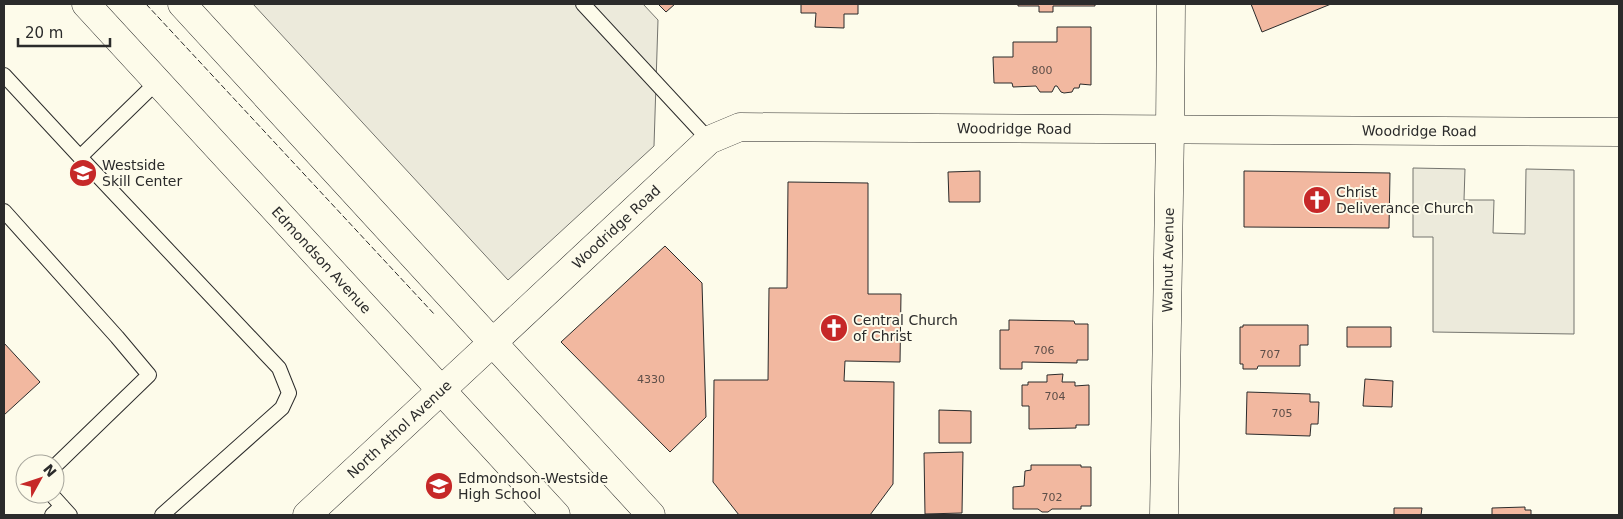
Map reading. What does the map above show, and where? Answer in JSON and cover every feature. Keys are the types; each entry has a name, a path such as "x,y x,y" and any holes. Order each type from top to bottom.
{"street":[{"name":"Edmondson Avenue","path":"86,4 556,515"},
{"path":"182,4 651,515"},
{"name":"Walnut Avenue","path":"1164,515 1171,4"},
{"name":"Woodridge Road","path":"492,343 709,140 740,127 1619,132"},
{"name":"North Athol Avenue","path":"307,515 492,343"}],"lane":[{"path":"583,4 709,140"},
{"path":"4,75 279,368 289,393 282,408 162,515"},
{"path":"80,157 158,81"},
{"path":"4,211 149,375 65,456"}],"shaded area":[{"path":"253,4 643,4 658,20 654,146 508,280"},
{"path":"1413,168 1465,169 1464,200 1494,200 1493,233 1525,234 1526,169 1574,170 1574,334 1433,332 1433,237 1413,237"}],"building":[{"path":"658,4 675,4 666,12"},
{"path":"801,4 858,4 858,14 844,14 844,28 815,27 816,13 801,13"},
{"path":"1018,4 1095,4 1095,6 1053,6 1053,12 1039,12 1039,6 1018,6"},
{"path":"1251,4 1331,4 1262,32"},
{"path":"1057,27 1091,27 1091,85 1080,84 1079,88 1074,88 1072,92 1064,93 1057,86 1055,86 1052,92 1040,92 1036,86 1013,87 1012,83 994,83 993,57 1013,57 1013,42 1057,42"},
{"path":"980,171 980,202 949,202 948,172"},
{"name":"Christ Deliverance Church","path":"1244,171 1390,173 1389,228 1244,227"},
{"name":"Central Church of Christ","path":"788,182 868,183 868,294 901,294 900,362 845,361 844,381 894,382 893,484 870,515 739,515 713,482 714,380 768,380 769,288 787,288"},
{"path":"665,246 702,283 706,417 670,452 561,342"},
{"path":"1009,320 1074,321 1075,324 1088,324 1088,360 1077,360 1077,363 1022,362 1022,369 1000,369 1000,330 1009,330"},
{"path":"1243,325 1308,325 1308,345 1300,345 1300,366 1258,366 1257,369 1243,369 1243,364 1240,364 1240,327 1243,327"},
{"path":"1347,327 1391,327 1391,347 1347,347"},
{"path":"4,343 40,382 4,415"},
{"path":"1063,374 1062,382 1075,382 1075,386 1089,385 1089,425 1076,425 1076,428 1029,429 1029,406 1022,406 1022,385 1028,385 1028,382 1047,382 1047,375"},
{"path":"1365,379 1393,381 1392,407 1363,406"},
{"path":"1247,392 1310,394 1310,402 1319,402 1318,424 1311,424 1310,436 1246,434"},
{"path":"939,410 971,411 971,443 939,443"},
{"path":"963,452 962,513 925,514 924,453"},
{"path":"1031,465 1081,465 1081,467 1091,467 1091,506 1081,506 1081,509 1052,509 1048,512 1042,512 1038,509 1013,509 1013,487 1024,486 1025,471 1031,470"},
{"path":"1525,507 1525,510 1531,510 1531,515 1492,515 1492,508"},
{"path":"1394,508 1422,508 1421,515 1394,515"}],"fence":[{"path":"146,4 435,315"}],"place":[{"name":"Westside Skill Center","path":"83,173"},
{"name":"Christ Deliverance Church","path":"1317,200"},
{"name":"Central Church of Christ","path":"834,328"},
{"name":"Edmondson-Westside High School","path":"439,486"}]}
